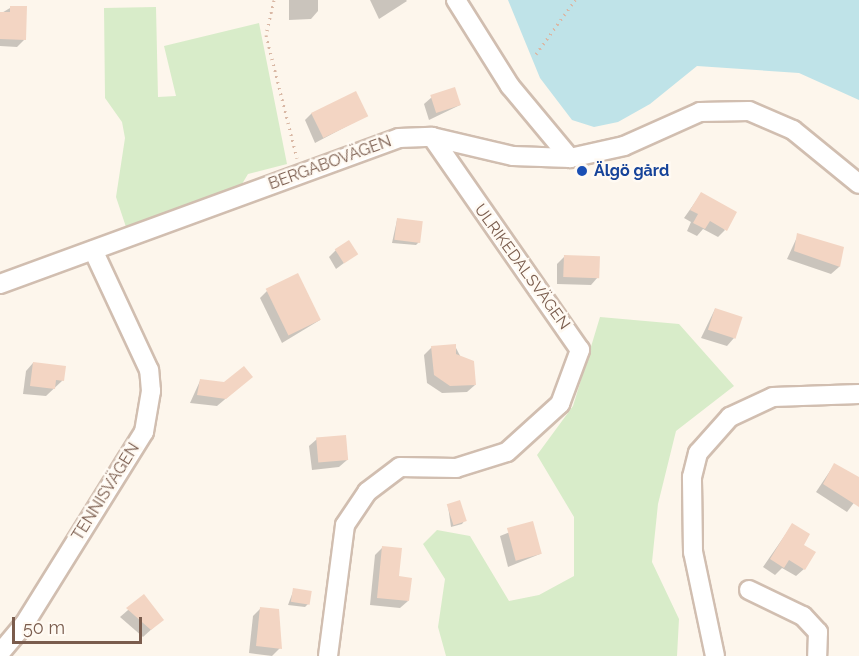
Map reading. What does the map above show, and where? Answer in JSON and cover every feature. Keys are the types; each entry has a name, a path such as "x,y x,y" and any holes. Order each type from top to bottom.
{"street":[{"path":"456,0 510,86 570,158"},
{"name":"BERGABOVÄGEN","path":"0,284 399,138 432,137 513,156 570,158 624,146 700,112 749,111 793,130 859,184"},
{"name":"ULRIKEDALSVÄGEN","path":"328,656 345,525 367,492 400,467 456,468 507,452 560,404 580,350 432,137"},
{"name":"TENNISVÄGEN","path":"0,653 25,623 144,432 151,391 148,370 93,250"},
{"path":"715,656 693,552 692,477 698,453 730,417 774,397 859,394"},
{"path":"749,590 803,616 818,632 817,656"}],"path":[{"path":"274,0 266,35 301,173"},
{"path":"536,54 575,0"}],"green space":[{"path":"156,7 158,97 176,96 164,46 259,23 287,164 248,174 242,184 126,227 116,197 125,138 122,122 105,98 104,8"},
{"path":"600,317 679,324 734,386 676,431 658,504 652,562 679,619 677,656 446,656 438,627 445,579 423,544 437,530 470,536 509,601 539,595 574,576 574,517 537,455 573,406"}],"water":[{"path":"508,0 859,0 859,100 799,73 697,66 650,104 618,122 594,127 572,120 540,78"}],"building":[{"path":"10,6 27,6 26,40 0,39 0,12 10,12"},
{"path":"455,87 461,105 436,113 430,95"},
{"path":"356,91 368,116 323,138 311,113"},
{"path":"701,192 737,212 727,231 710,221 705,229 693,223 698,214 690,210"},
{"path":"397,218 423,221 420,243 394,240"},
{"path":"797,233 844,247 840,267 794,251"},
{"path":"349,240 358,254 344,264 335,249"},
{"path":"564,255 600,256 599,278 563,277"},
{"path":"298,273 321,320 288,336 266,289"},
{"path":"715,308 743,317 735,339 708,330"},
{"path":"456,344 456,354 474,361 476,385 450,386 434,375 431,346"},
{"path":"33,362 66,366 64,381 56,380 55,389 30,386"},
{"path":"244,366 253,377 226,399 197,395 200,379 224,382"},
{"path":"346,435 348,460 318,463 316,438"},
{"path":"834,463 859,477 859,507 823,484"},
{"path":"460,500 467,521 453,525 447,504"},
{"path":"533,521 542,554 516,561 507,528"},
{"path":"792,523 810,534 804,545 816,552 805,570 789,560 784,568 770,559"},
{"path":"382,546 402,548 399,576 412,578 409,601 377,598"},
{"path":"293,588 312,591 310,605 291,602"},
{"path":"144,594 164,620 151,630 126,608"},
{"path":"260,607 279,609 282,649 256,646"}],"place":[{"name":"Älgö gård","path":"582,171"}]}
